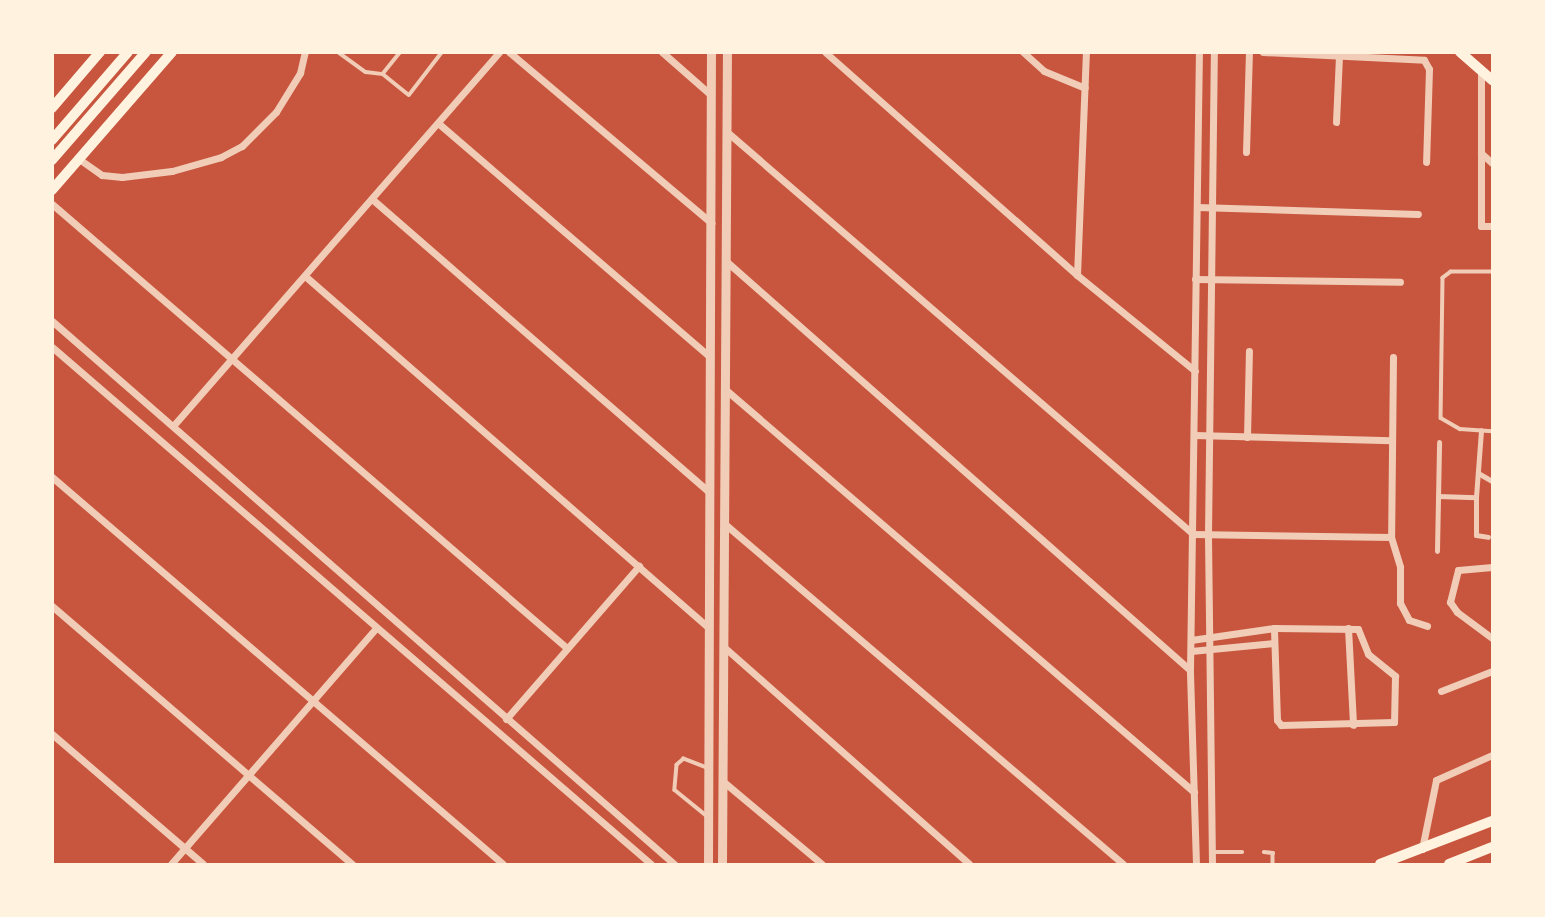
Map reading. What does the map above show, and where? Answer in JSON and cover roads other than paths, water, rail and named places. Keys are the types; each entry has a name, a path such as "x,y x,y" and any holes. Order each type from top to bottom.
{"main road":[{"path":"52,108 100,52"},
{"path":"52,140 128,52"},
{"path":"52,160 146,52"},
{"path":"52,190 172,52"},
{"path":"1460,52 1493,80"},
{"path":"1380,864 1493,821"},
{"path":"1449,864 1469,861 1493,847"}],"street":[{"path":"79,159 102,175 122,177 172,172 221,157 242,146 276,112 300,73 305,52"},
{"path":"173,426 230,356 305,276 499,52"},
{"path":"509,52 711,223"},
{"path":"662,52 711,95"},
{"path":"708,864 711,52"},
{"path":"722,864 725,783 727,52"},
{"path":"825,52 1077,275 1195,371"},
{"path":"1023,52 1044,71 1085,88"},
{"path":"1077,275 1086,52"},
{"path":"1196,864 1190,670 1199,52"},
{"path":"1212,864 1208,436 1213,52"},
{"path":"1246,152 1249,52"},
{"path":"1263,52 1414,58 1428,64 1426,162"},
{"path":"1336,122 1339,57"},
{"path":"1481,71 1481,226 1493,226"},
{"path":"438,122 710,357"},
{"path":"727,132 1193,534 1391,537"},
{"path":"1481,153 1493,163"},
{"path":"711,180 726,180"},
{"path":"372,199 709,492"},
{"path":"52,204 567,648"},
{"path":"1197,207 1418,214"},
{"path":"727,262 1190,670"},
{"path":"305,276 709,628"},
{"path":"1195,279 1400,282"},
{"path":"52,321 674,864"},
{"path":"53,348 651,864"},
{"path":"1247,437 1249,351"},
{"path":"1393,357 1391,537 1401,567 1403,614 1427,626"},
{"path":"726,390 1194,792"},
{"path":"1481,430 1476,535 1490,537"},
{"path":"1194,435 1391,440"},
{"path":"1437,551 1439,442"},
{"path":"709,460 726,460"},
{"path":"1478,472 1493,481"},
{"path":"52,477 503,864"},
{"path":"1438,496 1476,497"},
{"path":"260,527 270,513"},
{"path":"726,525 1123,864"},
{"path":"506,719 639,566"},
{"path":"1493,567 1458,570 1450,602 1457,612 1493,638"},
{"path":"52,606 352,864"},
{"path":"171,864 376,628"},
{"path":"1191,640 1273,628 1358,629 1368,654 1396,679 1394,722 1353,725 1279,722 1273,628"},
{"path":"1348,628 1353,725"},
{"path":"1191,651 1274,643"},
{"path":"724,647 969,864"},
{"path":"1441,691 1493,671"},
{"path":"52,734 203,864"},
{"path":"1422,849 1436,780 1493,755"},
{"path":"725,783 822,864"},
{"path":"592,814 603,803"},
{"path":"708,833 722,832"},
{"path":"1481,852 1493,854"}],"lane":[{"path":"338,52 366,72 383,74 409,95 442,52"},
{"path":"383,74 401,52"},
{"path":"1493,272 1451,272 1442,283 1441,418 1454,427 1493,431"},
{"path":"707,768 684,759 677,765 675,790 708,816"},
{"path":"1213,852 1242,852"},
{"path":"1264,852 1273,853 1273,864"}]}
